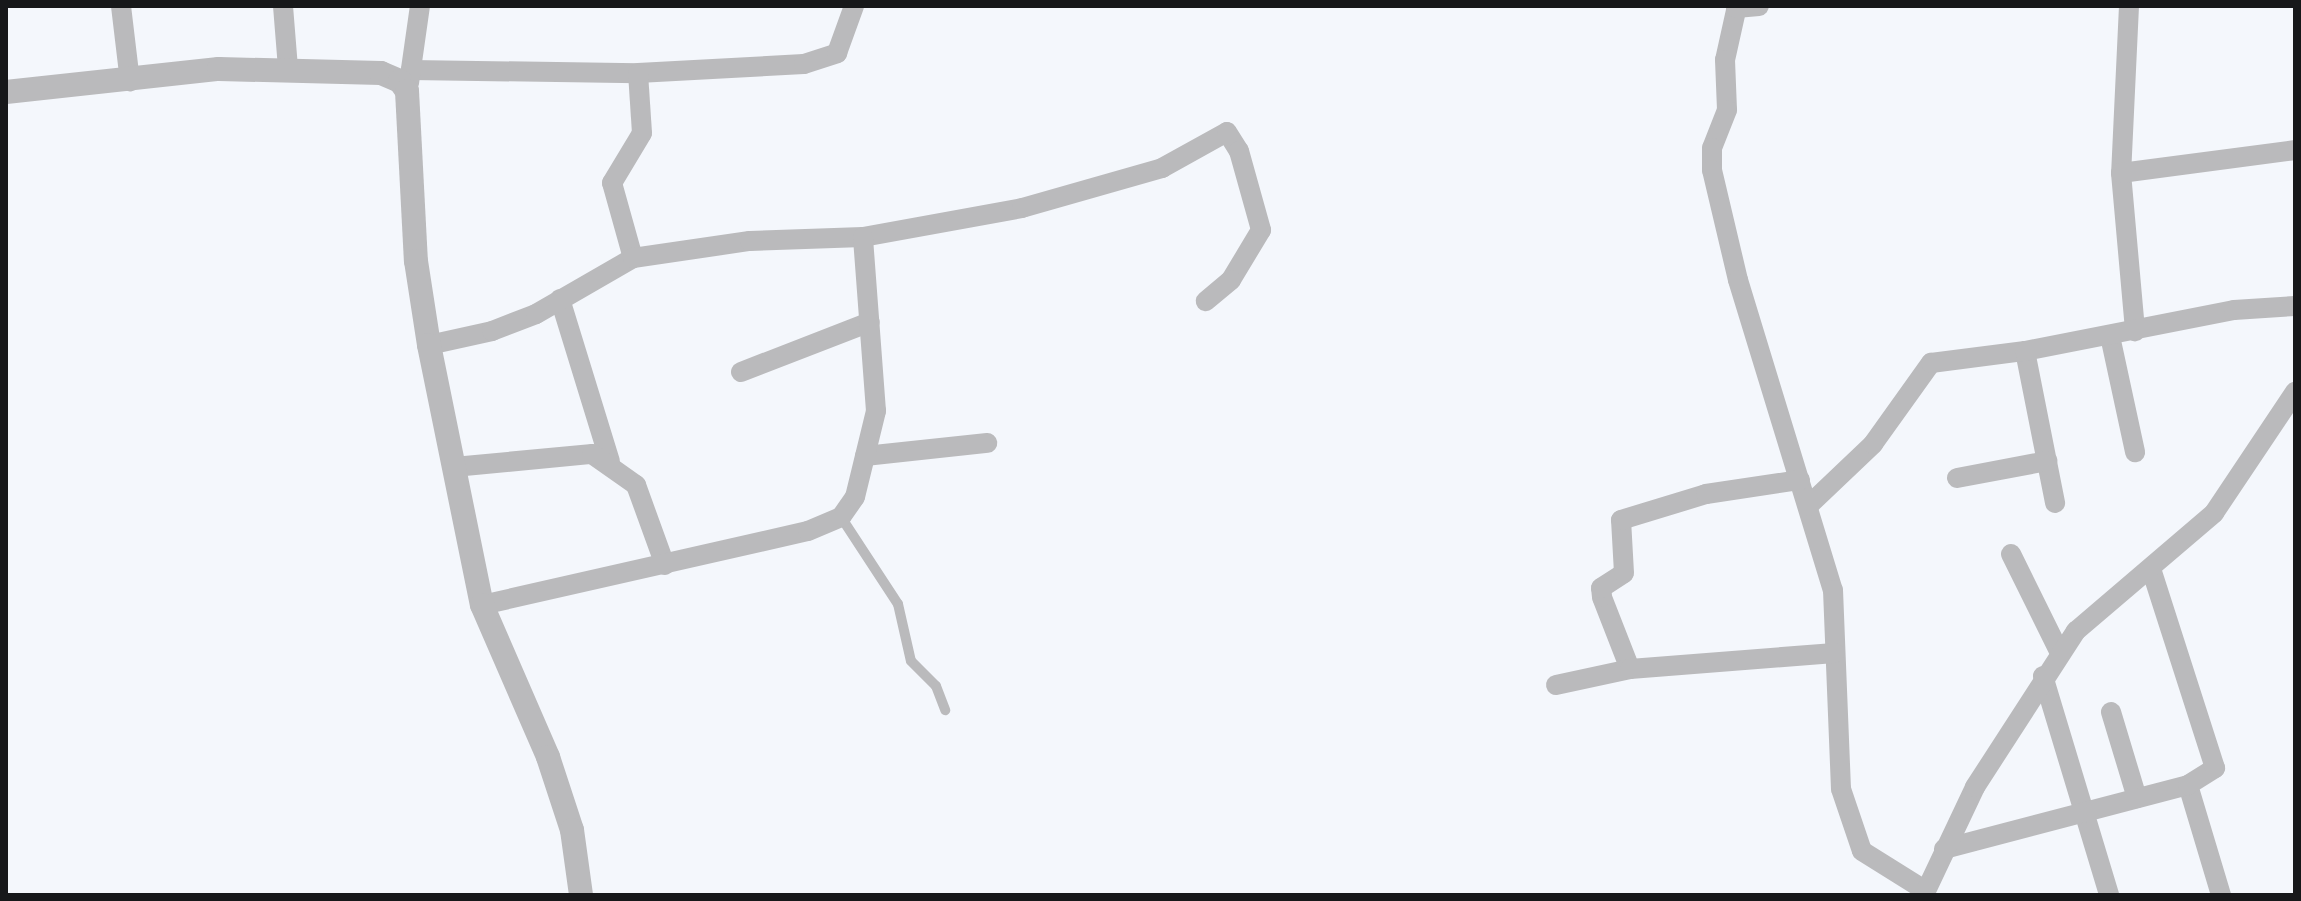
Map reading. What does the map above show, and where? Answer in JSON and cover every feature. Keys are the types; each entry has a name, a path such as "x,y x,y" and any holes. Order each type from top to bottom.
{"street":[{"path":"121,6 130,81"},
{"path":"283,6 288,68"},
{"path":"420,6 409,80 416,261 429,345 482,605 548,757 572,830 581,895"},
{"path":"6,92 288,68 392,75 409,80 638,73 826,58 843,44 854,6"},
{"path":"1759,6 1736,7 1725,60 1727,110 1712,148 1712,170 1738,280 1833,590 1836,752 1854,834 1874,864 1925,893 1944,849 2043,676 2100,608 2151,569 2238,484 2295,392"},
{"path":"2129,6 2121,173 2135,331"},
{"path":"633,258 612,183 642,133 638,73"},
{"path":"429,345 492,331 560,299 633,258 750,241 863,237 1092,191 1162,168 1227,132 1239,151 1261,230 1231,280 1206,301"},
{"path":"2121,173 2295,150"},
{"path":"482,605 808,531 841,517 855,497 877,389 863,237"},
{"path":"560,299 610,462"},
{"path":"1808,506 1873,444 1931,363 2025,351 2234,310 2295,306"},
{"path":"741,372 870,322"},
{"path":"2110,336 2135,452"},
{"path":"2025,351 2055,503"},
{"path":"865,456 987,443"},
{"path":"454,467 561,453 592,454 610,462 644,499 665,565"},
{"path":"1957,478 2047,461"},
{"path":"1630,669 1601,588 1624,573 1621,520 1706,494 1800,480"},
{"path":"2011,554 2060,653"},
{"path":"1944,849 2188,785 2211,774 2216,754 2151,569"},
{"path":"1556,685 1630,669 1834,653"},
{"path":"2043,676 2087,810 2109,895"},
{"path":"2111,712 2137,798"},
{"path":"2188,785 2221,895"}],"lane":[{"path":"841,517 898,604 911,661 936,686 945,710"}]}
